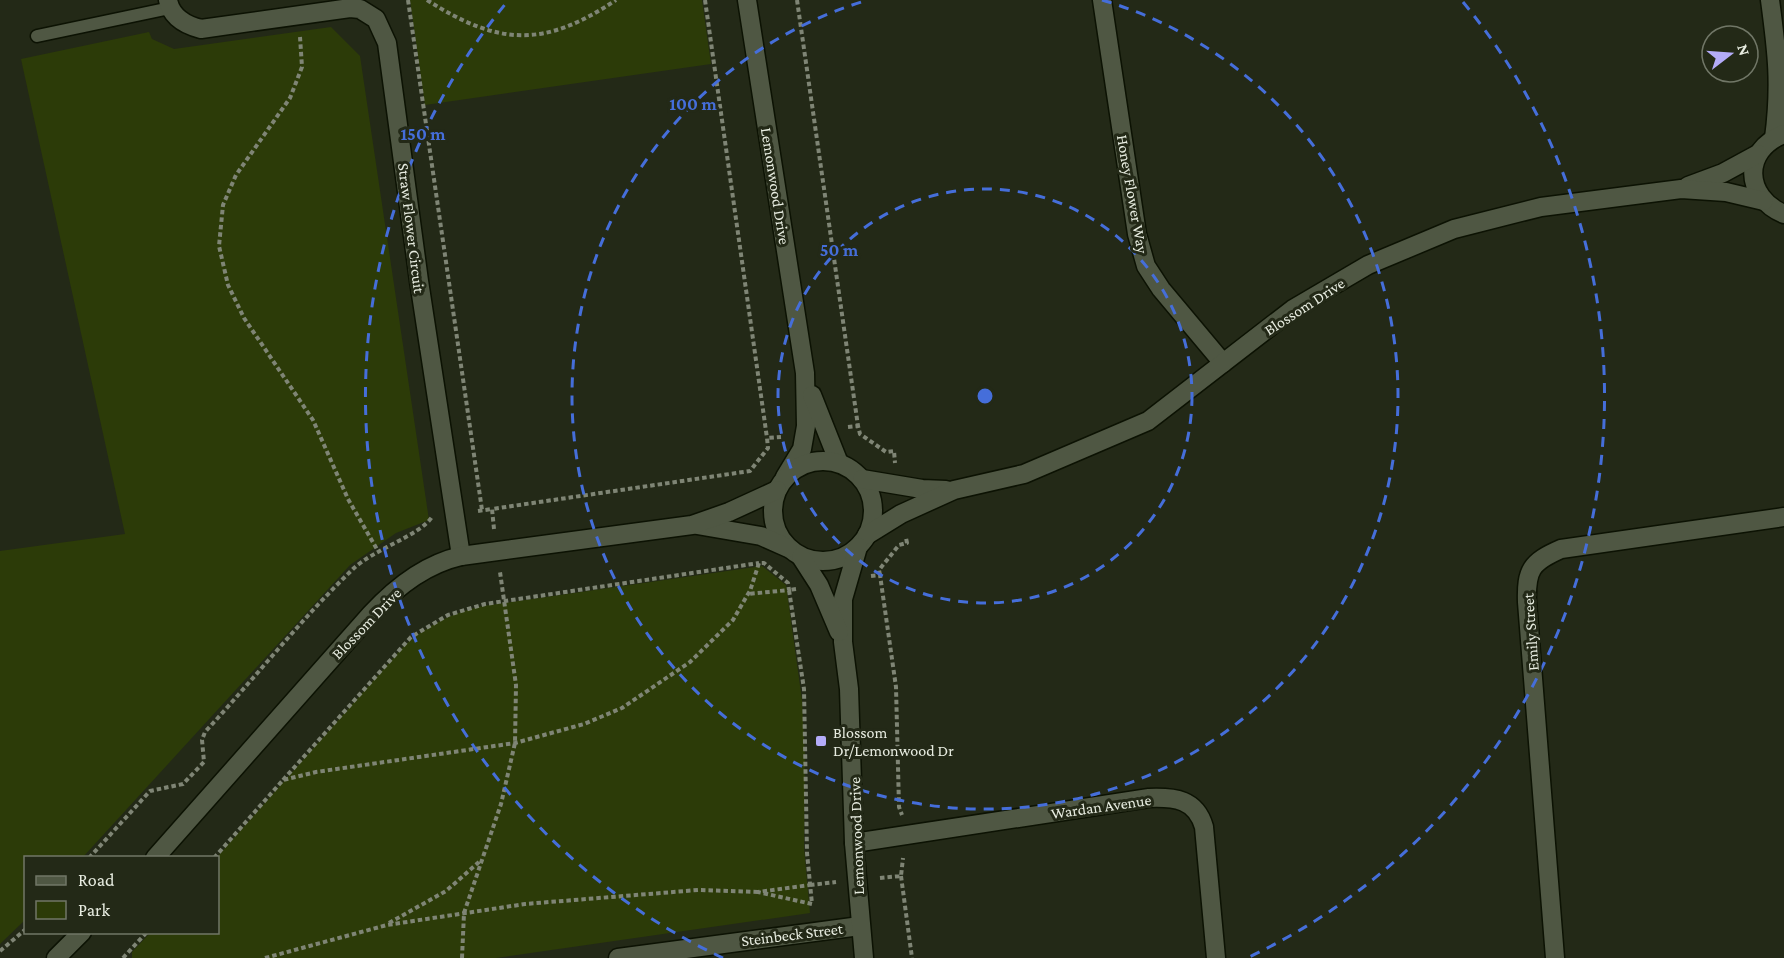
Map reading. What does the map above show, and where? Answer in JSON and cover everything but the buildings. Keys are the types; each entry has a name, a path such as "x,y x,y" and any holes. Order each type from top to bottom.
{"street":[{"name":"Lemonwood Drive","path":"747,0 805,373 805,434 802,449 781,484"},
{"name":"Honey Flower Way","path":"1102,0 1137,234 1146,266 1161,289 1223,363"},
{"path":"1770,0 1781,68 1778,104 1779,136"},
{"name":"Straw Flower Circuit","path":"169,4 188,26 201,29 367,6 376,19 387,43 418,280 461,556"},
{"name":"Blossom Drive","path":"1681,189 1723,173 1758,154 1779,136"},
{"path":"1758,154 1753,179 1764,201"},
{"name":"Blossom Drive","path":"863,541 901,514 954,490 1024,474 1139,425 1293,309 1368,265 1454,229 1541,207 1681,189 1726,192 1764,201 1784,214"},
{"name":"Lemonwood Drive","path":"805,373 839,463"},
{"path":"825,460 839,463 852,469 862,480 870,492 873,507 863,541 846,556 831,561 816,561 795,553 778,536 773,521 772,505 781,484 810,462 825,460"},
{"name":"Blossom Drive","path":"862,480 922,489 954,490"},
{"name":"Blossom Drive","path":"156,856 385,599 429,568 461,556 497,550 692,525 729,512 781,484"},
{"name":"Emily Street","path":"1555,958 1527,602 1527,586 1532,568 1541,557 1561,549 1784,517"},
{"name":"Blossom Drive","path":"692,525 761,536 795,553"},
{"name":"Lemonwood Drive","path":"863,541 843,599 843,642 853,760 854,843 864,958"},
{"name":"Lemonwood Drive","path":"795,553 819,585 843,642"},
{"name":"Wardan Avenue","path":"854,843 1149,798 1175,798 1185,801 1199,812 1204,826 1216,958"},
{"name":"Steinbeck Street","path":"618,958 860,926"},
{"path":"65,955 81,934"}],"lane":[{"path":"37,36 169,4"}],"path":[{"path":"408,0 482,510"},
{"path":"427,0 490,31 522,35 544,34 566,28 616,0"},
{"path":"705,0 767,438"},
{"path":"797,0 858,426"},
{"path":"297,14 302,67 290,98 236,175 223,205 219,246 228,285 244,318 313,420 348,499 378,551"},
{"path":"91,856 150,792 183,784 204,762 202,740 205,732 347,575 378,551 425,528 438,509"},
{"path":"462,958 464,913 501,804 515,743 516,685 497,550"},
{"path":"215,856 411,637 448,615 505,601 764,562 788,583 789,590 748,594"},
{"path":"283,780 316,772 515,743 584,724 622,708 661,684 690,662 733,620 748,594 758,572 759,563"},
{"path":"387,925 446,891 480,862"},
{"path":"901,876 912,958"},
{"path":"265,958 387,925 525,904 698,891 758,892 810,885 812,904 758,892"},
{"path":"0,951 24,931"},
{"path":"123,958 146,934"}],"green space":[{"path":"410,0 702,0 711,64 425,105"},
{"path":"331,27 360,56 429,520 396,533 350,565 84,856 24,856 24,921 0,944 0,551 125,534 21,59 149,32 152,39 174,49"},
{"path":"762,566 786,585 802,700 805,758 804,848 810,913 496,958 132,958 132,952 149,934 219,934 218,856 403,647 431,626 450,616 483,606"}],"place":[{"name":"Blossom Dr/Lemonwood Dr","path":"821,741"}]}
